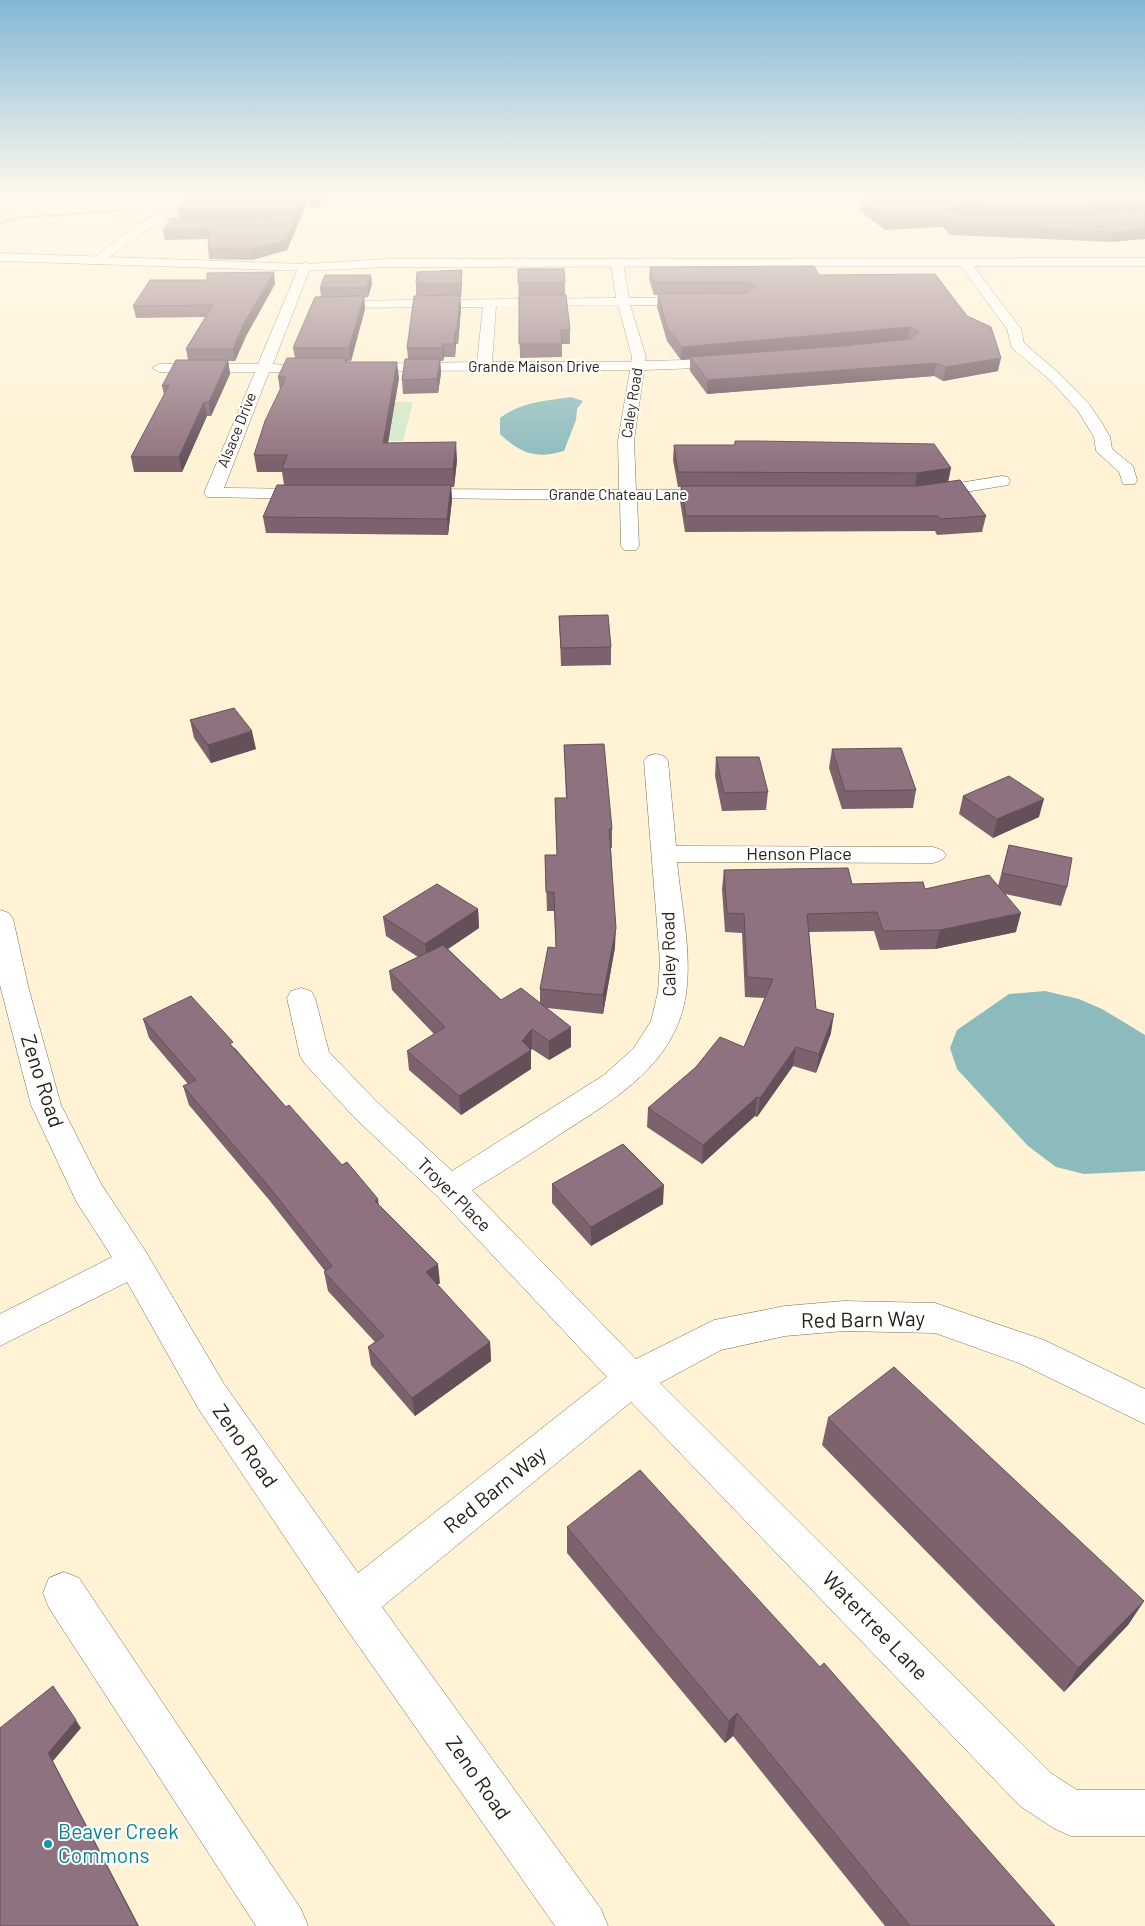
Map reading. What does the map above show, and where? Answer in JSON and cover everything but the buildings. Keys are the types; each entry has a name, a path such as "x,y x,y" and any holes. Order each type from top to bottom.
{"street":[{"name":"Alsace Drive","path":"303,285 300,304 263,368 213,493 327,494"},
{"name":"Caley Road","path":"620,285 623,302 639,357 626,441 630,546"},
{"path":"981,285 1014,329 1017,345 1058,379 1087,411 1105,442 1104,451 1127,470 1129,480"},
{"path":"300,304 703,301"},
{"path":"484,367 490,303"},
{"name":"Grande Maison Drive","path":"350,367 638,366 744,362"},
{"path":"159,368 292,368"},
{"path":"915,495 1002,481"},
{"name":"Grande Chateau Lane","path":"401,494 731,495"},
{"name":"Caley Road","path":"449,1188 479,1171 606,1089 634,1065 652,1046 665,1022 671,1002 673,980 656,761"},
{"name":"Henson Place","path":"664,854 933,855"},
{"name":"Zeno Road","path":"0,919 14,990 46,1104 88,1192 134,1262 211,1396 354,1603 584,1926"},
{"name":"Troyer Place","path":"301,998 316,1056 365,1109 449,1188 632,1379"},
{"path":"0,1331 134,1262"},
{"name":"Red Barn Way","path":"354,1603 632,1379 714,1336 785,1321 844,1316 935,1318 1031,1351 1145,1407"},
{"name":"Watertree Lane","path":"632,1379 1036,1790 1071,1813 1145,1813"},
{"path":"64,1593 284,1926"}],"green space":[{"path":"363,402 413,402 403,441 352,441"}],"water":[{"path":"571,397 583,401 577,409 576,420 564,451 545,455 529,453 515,446 500,434 500,418 508,413 525,405"},
{"path":"1045,991 1079,999 1102,1009 1145,1035 1145,1171 1084,1174 1056,1167 1028,1146 957,1069 950,1048 957,1030 1009,994"}],"place":[{"name":"Beaver Creek Commons","path":"48,1844"}]}
